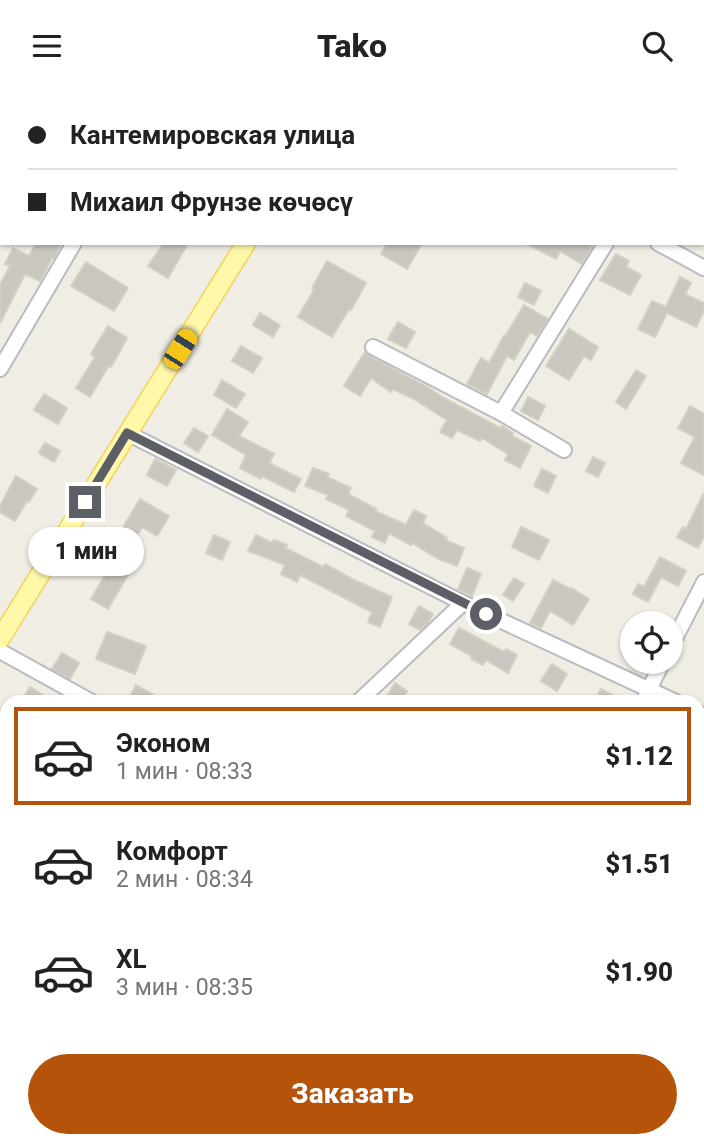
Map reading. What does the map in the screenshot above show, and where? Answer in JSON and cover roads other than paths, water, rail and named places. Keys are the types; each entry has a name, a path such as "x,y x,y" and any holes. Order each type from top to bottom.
{"main road":[{"path":"0,639 245,245"}],"street":[{"path":"0,369 5,351 73,245"},
{"path":"501,413 605,245"},
{"path":"662,245 704,268"},
{"path":"373,347 501,413 564,450"},
{"path":"127,433 646,695 656,674"},
{"path":"683,622 704,582"},
{"path":"365,695 463,603"},
{"path":"0,651 79,695"}]}
